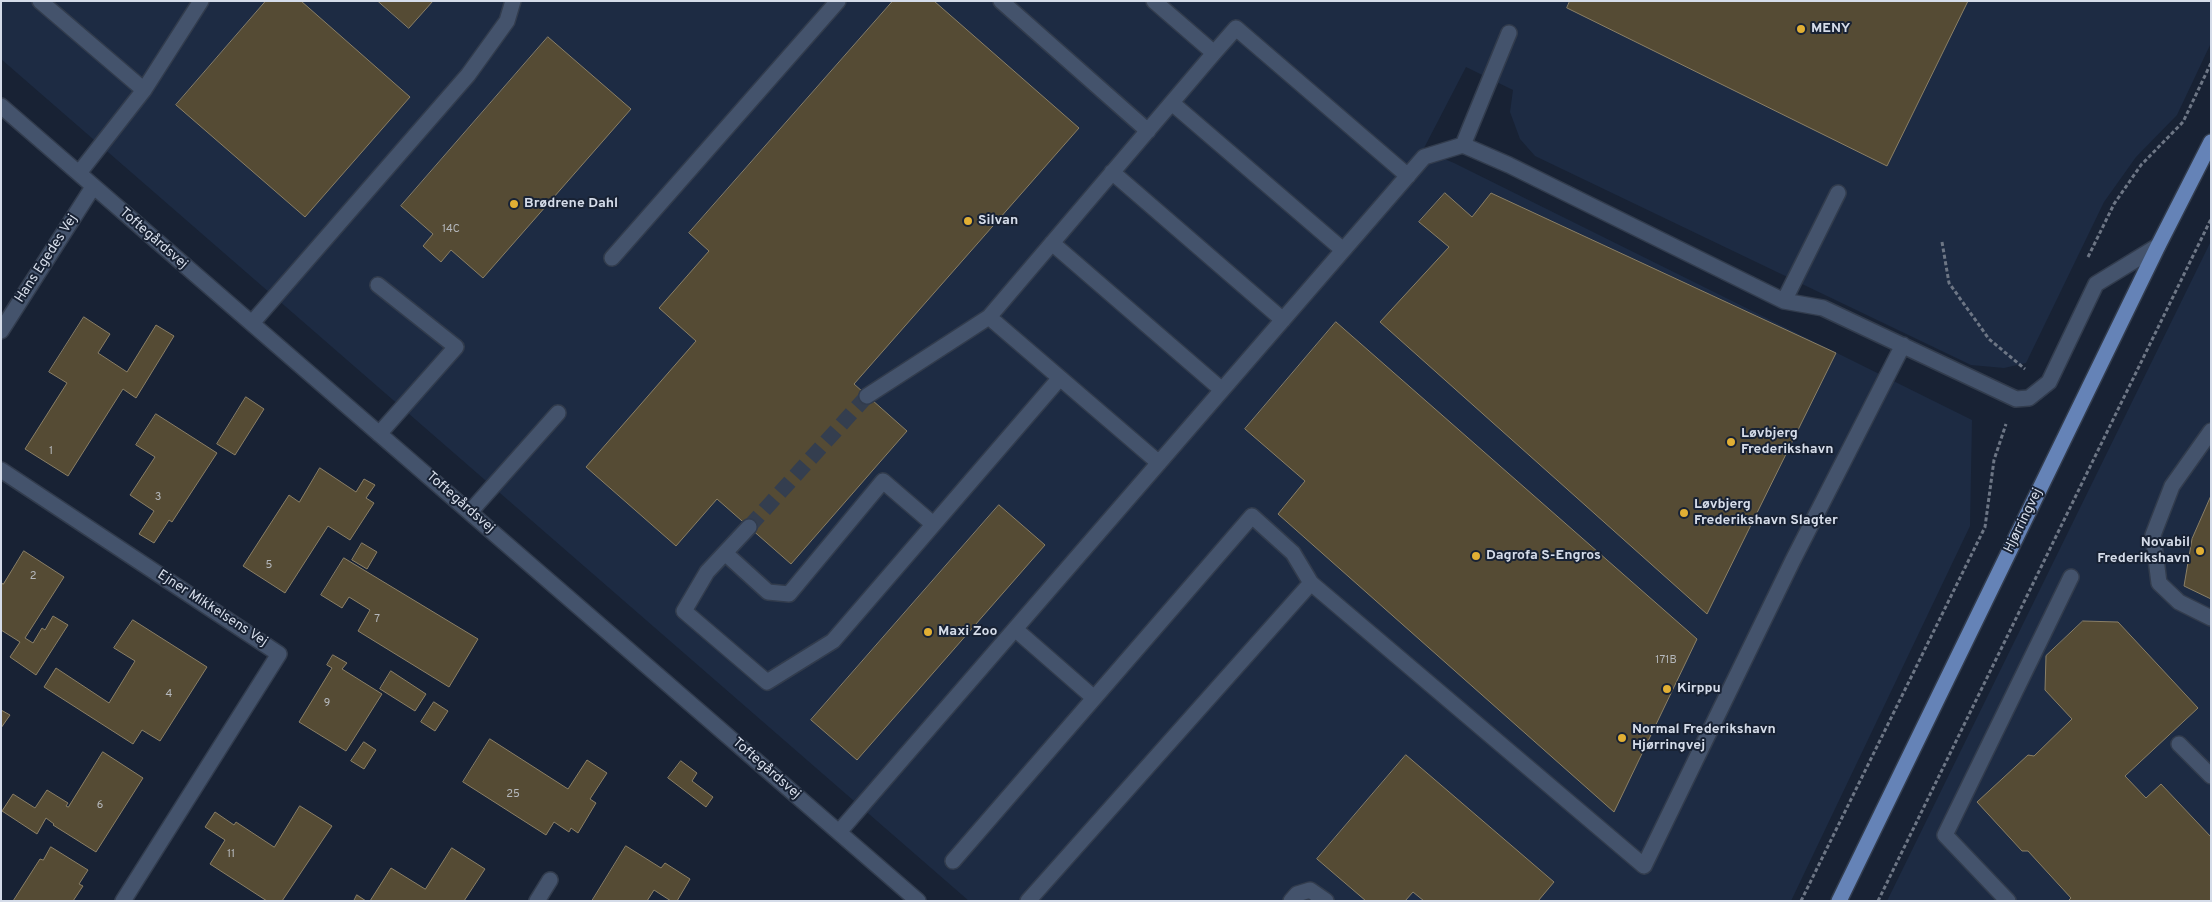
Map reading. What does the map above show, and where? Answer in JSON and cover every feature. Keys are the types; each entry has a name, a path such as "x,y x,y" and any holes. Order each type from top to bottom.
{"main road":[{"name":"Hjørringvej","path":"1839,901 2158,246 2211,142"}],"street":[{"path":"40,1 144,90"},
{"path":"79,174 144,90 201,1"},
{"path":"252,323 468,75 507,21 513,1"},
{"path":"612,258 838,1"},
{"path":"1001,1 1148,131"},
{"path":"1154,1 1214,53"},
{"path":"867,396 989,316 1236,28 1408,176"},
{"path":"1463,145 1509,32"},
{"path":"1172,103 1344,250"},
{"name":"Toftegårdsvej","path":"1,106 918,901"},
{"path":"839,832 1424,157 1463,145 1784,301 1823,308 2016,398 2029,398 2049,382 2096,284 2158,246"},
{"path":"1112,172 1283,320"},
{"name":"Hans Egedes Vej","path":"1,331 93,187"},
{"path":"1784,301 1838,193"},
{"path":"1052,244 1222,390"},
{"path":"378,285 456,347 379,434"},
{"path":"989,316 1059,379 1159,463"},
{"path":"953,861 1252,516 1293,553 1311,583 1644,866 1793,560 1903,345"},
{"path":"749,527 707,572 684,611 767,682 833,641 1059,379"},
{"path":"470,512 558,412"},
{"path":"2211,432 2172,486 2153,535 2159,584 2179,602 2211,618"},
{"name":"Ejner Mikkelsens Vej","path":"1,470 279,654 123,901"},
{"path":"725,553 768,592 789,594 883,481 933,524"},
{"path":"2008,901 1945,835 2072,577"},
{"path":"1028,901 1311,583"},
{"path":"1015,629 1094,698"},
{"path":"2179,744 2211,776"},
{"path":"537,901 550,880"},
{"path":"1291,901 1297,894 1310,890 1326,901"}],"path":[{"path":"2087,258 2114,204 2140,165 2183,122 2211,63"},
{"path":"1878,901 2211,219"},
{"path":"1801,901 1985,527 1994,460 2016,398 2029,372 1989,338 1949,283 1942,242"}],"shaded area":[{"path":"1,1 2211,1 2211,43 2177,115 2136,157 2104,202 2026,363 2004,368 1971,365 1535,156 1520,139 1510,112 1513,90 1466,67 1423,150 1454,163 1972,420 1970,526 1791,901 969,901 1,59"},
{"path":"2211,241 2211,901 1887,901"}],"building":[{"path":"266,1 301,1 410,97 305,217 176,105"},
{"path":"378,1 433,1 409,28"},
{"path":"893,1 934,1 1079,128 854,384 907,431 791,564 717,499 676,546 586,467 696,341 659,308 709,251 689,233"},
{"path":"1570,1 1968,1 1887,166 1567,8"},
{"path":"548,37 631,109 483,278 451,250 441,262 423,246 433,234 401,206"},
{"path":"1445,193 1472,217 1491,193 1836,353 1707,614 1380,322 1449,247 1419,222"},
{"path":"84,317 110,334 98,353 127,372 156,325 174,336 136,398 123,389 68,476 25,449 67,383 49,372"},
{"path":"1336,322 1697,639 1614,812 1278,514 1305,481 1245,429"},
{"path":"246,397 264,409 235,455 217,444"},
{"path":"156,414 217,453 172,522 169,520 154,543 139,534 154,511 130,495 155,457 136,445"},
{"path":"320,468 356,492 364,479 375,485 366,498 374,503 350,540 328,526 285,593 243,566 289,495 299,502"},
{"name":"Novabil Frederikshavn","path":"2211,496 2211,599 2184,586 2192,539"},
{"name":"Maxi Zoo","path":"999,505 1045,545 857,760 811,720"},
{"path":"362,543 377,552 367,569 352,560"},
{"path":"24,551 64,577 25,638 33,643 42,628 45,630 53,616 68,625 36,675 10,657 20,642 1,630 1,583 3,584"},
{"path":"344,558 478,639 449,687 358,631 370,610 349,597 342,608 321,595"},
{"path":"133,620 207,667 160,741 142,730 133,744 44,687 56,668 109,703 135,661 114,648"},
{"path":"2083,621 2118,622 2198,708 2125,776 2146,798 2161,784 2211,837 2211,901 2068,901 2071,898 2028,851 2022,851 1977,802 2028,755 2034,756 2072,719 2045,690 2046,656"},
{"path":"333,655 347,663 342,669 382,694 346,751 299,722 332,668 327,665"},
{"path":"391,671 426,694 415,711 380,689"},
{"path":"434,702 448,711 435,731 421,722"},
{"path":"1,710 10,715 1,728"},
{"path":"490,739 568,789 587,760 607,773 590,799 596,803 578,833 571,828 569,832 554,822 546,835 463,782"},
{"path":"364,742 376,750 364,769 351,761"},
{"path":"103,752 143,778 96,852 53,825 46,818 37,834 2,811 13,794 35,808 47,790 68,803 66,806 68,807"},
{"path":"1406,755 1554,882 1538,901 1424,901 1413,892 1405,901 1366,901 1317,859"},
{"path":"681,761 697,773 692,781 713,797 706,807 668,778"},
{"path":"300,806 332,826 282,901 267,901 210,864 225,840 205,827 215,812 234,825 236,822 274,847"},
{"path":"626,846 661,868 665,863 690,879 677,901 671,901 654,890 647,901 592,901"},
{"path":"51,847 88,870 79,884 83,886 73,901 13,901 40,859 43,860"},
{"path":"452,848 485,869 464,901 370,901 391,868 425,889"},
{"path":"357,895 366,901 354,901"}],"tunnel":[{"path":"749,527 867,396"}],"place":[{"name":"MENY","path":"1801,29"},
{"name":"Brødrene Dahl","path":"514,204"},
{"name":"Silvan","path":"968,221"},
{"name":"Løvbjerg Frederikshavn","path":"1731,442"},
{"name":"Løvbjerg Frederikshavn Slagter","path":"1684,513"},
{"name":"Novabil Frederikshavn","path":"2200,551"},
{"name":"Dagrofa S-Engros","path":"1476,556"},
{"name":"Maxi Zoo","path":"928,632"},
{"name":"Kirppu","path":"1667,689"},
{"name":"Normal Frederikshavn Hjørringvej","path":"1622,738"}]}
